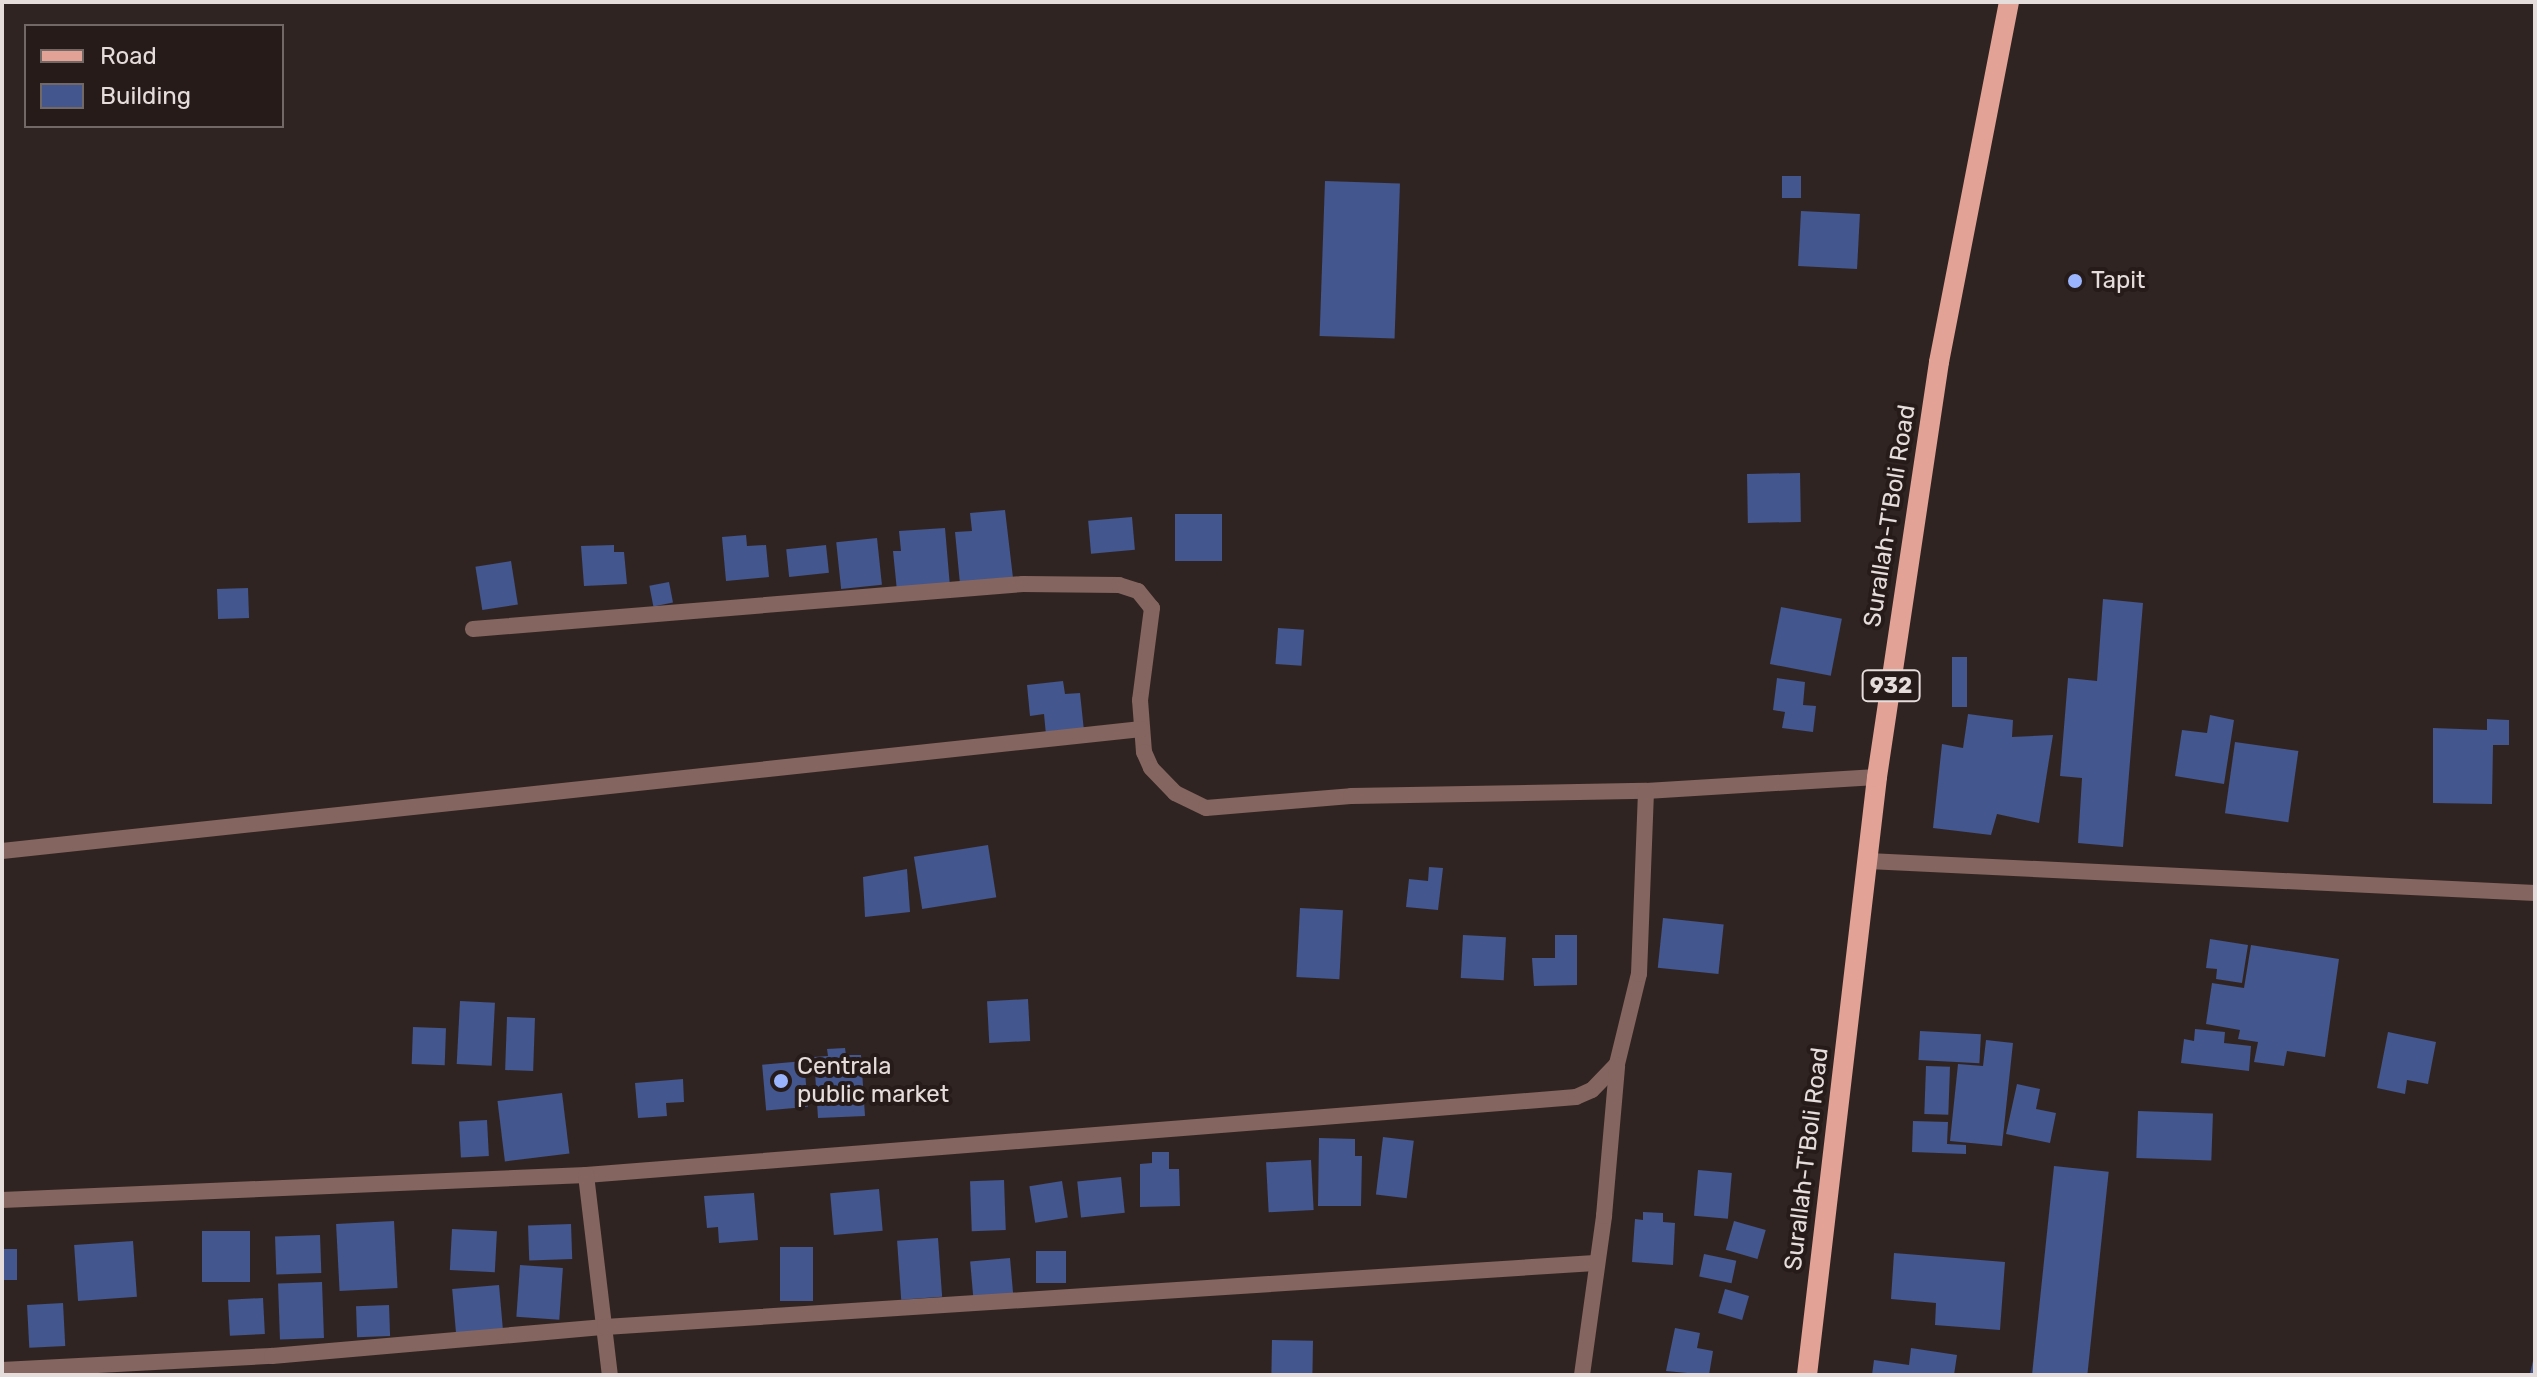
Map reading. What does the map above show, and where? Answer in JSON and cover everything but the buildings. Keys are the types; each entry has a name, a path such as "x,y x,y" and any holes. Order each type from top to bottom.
{"main road":[{"name":"Surallah-T'Boli Road","path":"1807,1375 1877,777 1939,362 2009,2"}],"street":[{"path":"473,629 1023,584 1119,585 1138,591 1152,608 1140,700 1144,752 1160,779 1175,793 1217,810 1351,796 1646,791 1877,777"},
{"path":"2,851 1141,729"},
{"path":"1582,1375 1595,1263 1604,1216 1617,1064 1639,974 1646,791"},
{"path":"1868,861 2535,893"},
{"path":"2,1200 586,1175 1576,1097 1592,1090 1617,1064"},
{"path":"586,1175 610,1375"},
{"path":"2,1370 272,1356 605,1327 1595,1263"}],"place":[{"name":"Tapit","path":"2075,281"},
{"name":"Centrala public market","path":"781,1081"}]}
